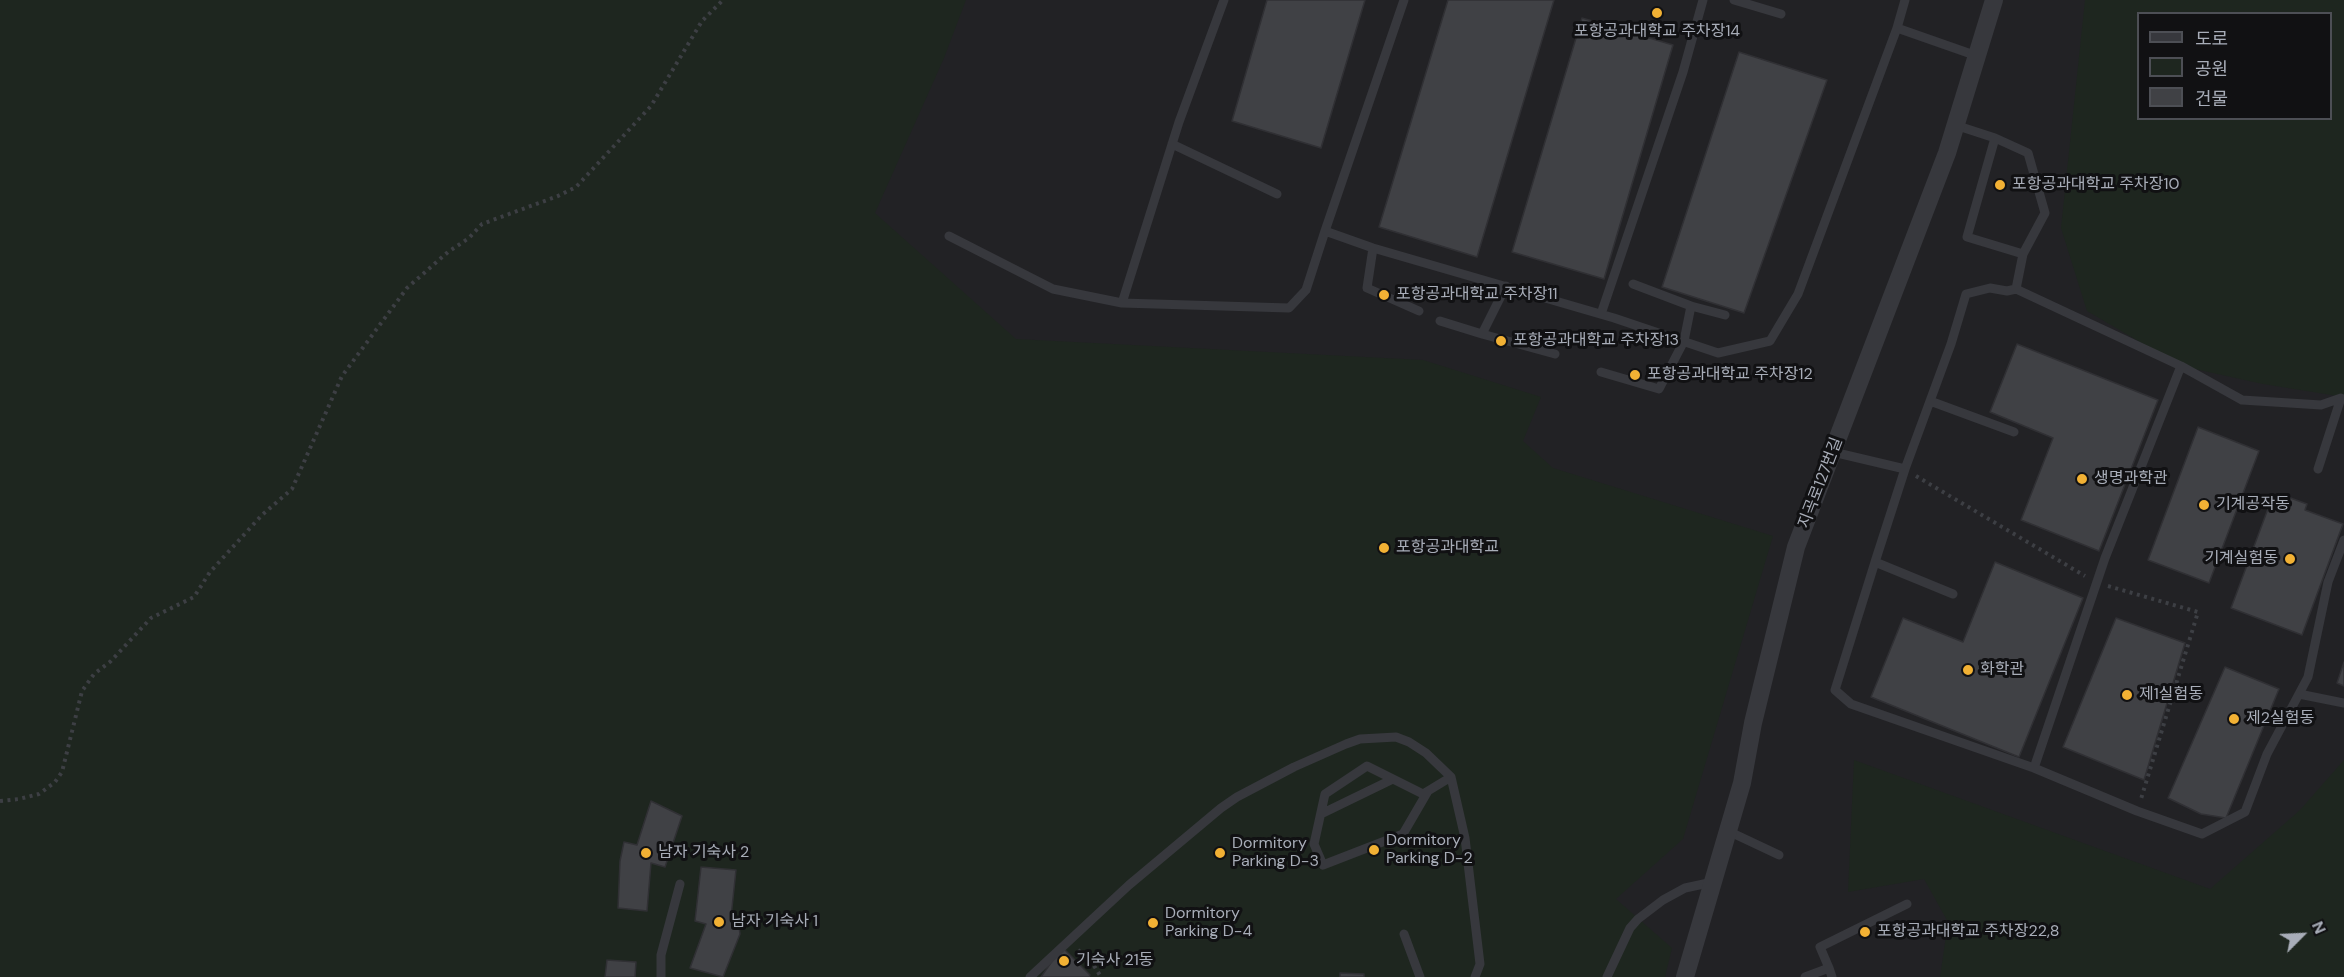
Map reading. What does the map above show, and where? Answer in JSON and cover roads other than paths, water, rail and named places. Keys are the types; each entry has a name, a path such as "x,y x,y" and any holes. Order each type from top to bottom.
{"street":[{"name":"지곡로127번길","path":"1685,977 1742,783 1753,723 1796,548 1947,153 1994,0"}],"lane":[{"path":"1122,303 1172,144 1224,0"},
{"path":"949,236 1053,289 1122,303 1289,308 1306,290 1404,0"},
{"path":"1601,314 1683,72 1703,0"},
{"path":"1734,0 1781,14"},
{"path":"1325,231 1373,248 1601,314 1718,353 1770,341 1798,294 1897,28 1905,0"},
{"path":"1897,28 1977,56"},
{"path":"1955,126 1995,138 2028,153 2045,213 2023,254 2016,289"},
{"path":"1995,138 1967,237 2023,254"},
{"path":"1172,144 1277,194"},
{"path":"1373,248 1367,288 1419,311"},
{"path":"1633,284 1691,306 1725,315"},
{"path":"1482,334 1506,286"},
{"path":"2342,398 2321,405 2242,400 2181,366 2016,289 2007,291 1990,288 1966,294 1951,344 1905,469 1835,690 1851,704 2034,768 2137,811 2202,834 2245,812 2267,754 2308,677 2328,582 2344,540"},
{"path":"1601,372 1659,389 1684,341 1691,306"},
{"path":"1440,321 1555,354"},
{"path":"2034,768 2096,582 2181,366"},
{"path":"2318,470 2342,398"},
{"path":"1930,401 2014,432"},
{"path":"1833,452 1905,469"},
{"path":"1875,562 1953,594"},
{"path":"2299,694 2344,703"},
{"path":"1030,977 1129,885 1221,808 1256,786 1346,744 1360,739 1396,737 1426,753 1451,777 1465,838 1478,941 1480,964 1475,977"},
{"path":"1428,791 1403,834 1323,865 1314,844 1325,794 1367,766 1423,794 1451,777"},
{"path":"1321,814 1393,779"},
{"path":"1728,831 1779,855"},
{"path":"1608,977 1630,928 1638,919 1663,900 1685,888 1713,882"},
{"path":"661,977 662,955 680,884"},
{"path":"1805,977 1830,972 1820,948 1906,904"},
{"path":"1404,934 1420,977"}],"place":[{"name":"포항공과대학교 주차장14","path":"1657,13"},
{"name":"포항공과대학교 주차장10","path":"2000,185"},
{"name":"포항공과대학교 주차장11","path":"1384,295"},
{"name":"포항공과대학교 주차장13","path":"1501,341"},
{"name":"포항공과대학교 주차장12","path":"1635,375"},
{"name":"생명과학관","path":"2082,479"},
{"name":"기계공작동","path":"2204,505"},
{"name":"포항공과대학교","path":"1384,548"},
{"name":"기계실험동","path":"2290,559"},
{"name":"화학관","path":"1968,670"},
{"name":"제1실험동","path":"2127,695"},
{"name":"제2실험동","path":"2234,719"},
{"name":"Dormitory Parking D-2","path":"1374,850"},
{"name":"남자 기숙사 2","path":"646,853"},
{"name":"Dormitory Parking D-3","path":"1220,853"},
{"name":"남자 기숙사 1","path":"719,922"},
{"name":"Dormitory Parking D-4","path":"1153,923"},
{"name":"포항공과대학교 주차장22,8","path":"1865,932"},
{"name":"기숙사 21동","path":"1064,961"}]}
